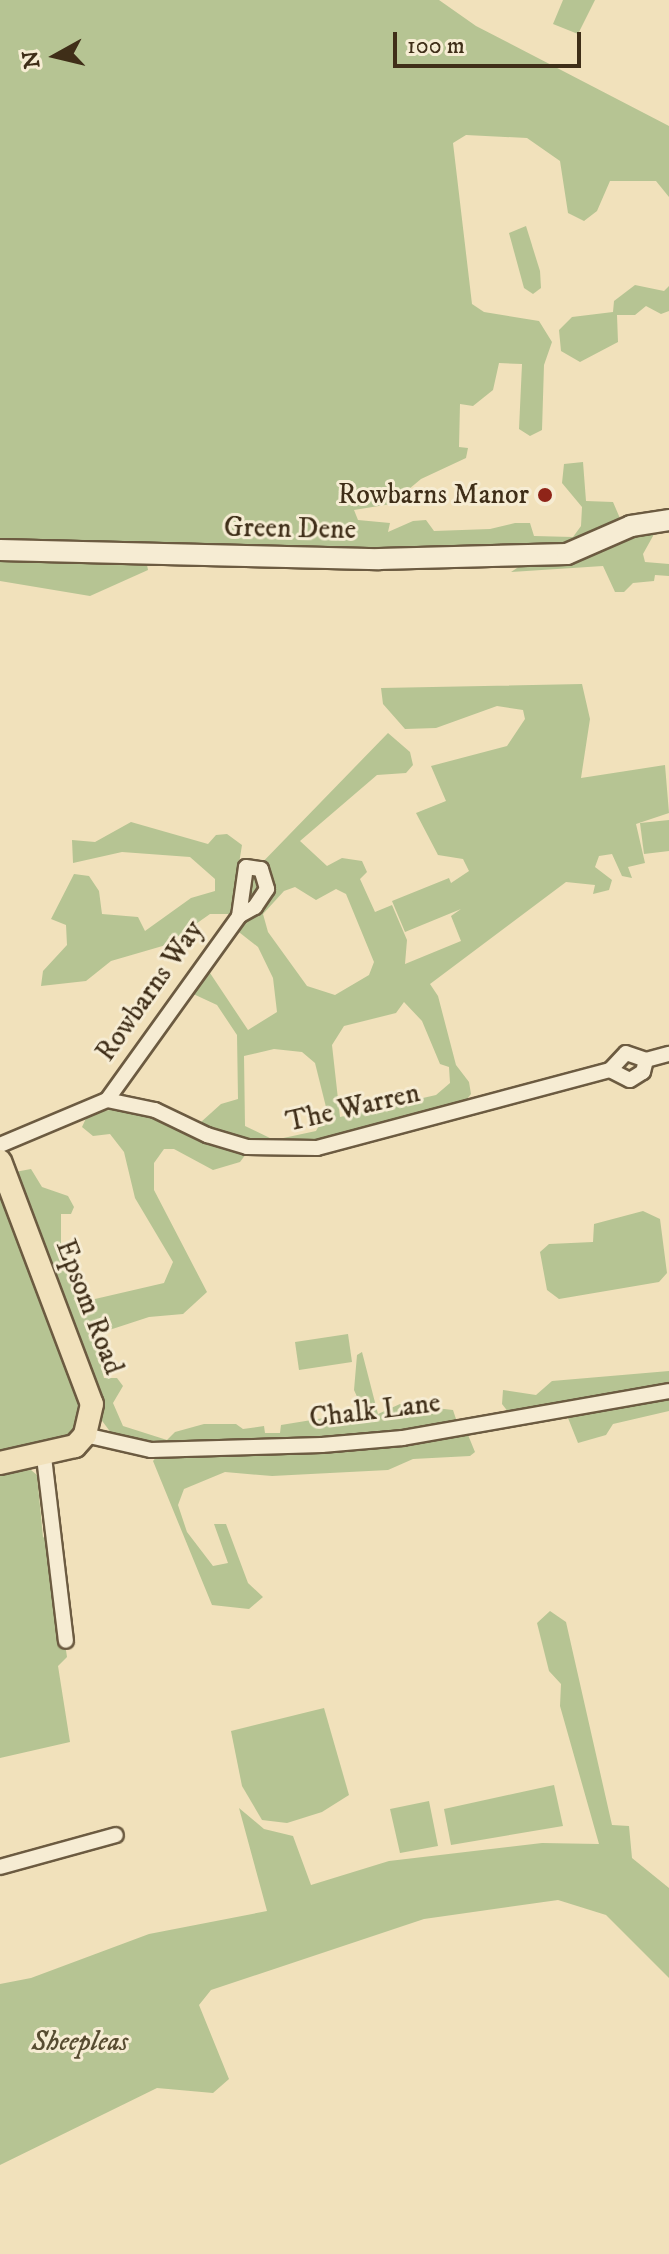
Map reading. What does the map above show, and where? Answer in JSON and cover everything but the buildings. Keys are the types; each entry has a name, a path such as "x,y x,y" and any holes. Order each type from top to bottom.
{"main road":[{"name":"Epsom Road","path":"0,1161 88,1386 91,1413 85,1435"},
{"path":"0,1463 44,1457 75,1446 85,1435"}],"street":[{"name":"Green Dene","path":"0,550 379,559 567,554 631,526 669,520"},
{"name":"Rowbarns Way","path":"107,1100 239,916"},
{"name":"The Warren","path":"107,1100 155,1110 207,1135 280,1151 344,1142 610,1070 626,1053 646,1060 669,1054"},
{"path":"610,1070 630,1080 643,1072 646,1060"},
{"path":"0,1145 107,1100"},
{"name":"Chalk Lane","path":"85,1435 151,1450 322,1445 403,1438 669,1391"},
{"path":"44,1457 66,1641"},
{"path":"0,1867 116,1835"}],"green space":[{"path":"0,0 439,0 476,26 669,126 669,197 656,181 610,181 597,211 584,221 568,213 560,161 527,138 466,135 453,143 472,304 484,312 539,321 552,342 544,365 542,430 530,436 519,429 522,364 499,363 493,390 473,406 460,404 459,447 468,448 466,458 421,479 391,504 354,510 358,520 390,523 388,532 413,521 426,520 434,531 490,529 530,523 534,536 573,537 581,526 582,507 562,483 564,464 583,462 586,501 613,502 622,523 589,544 392,552 0,546"},
{"path":"563,0 595,0 578,34 553,24"},
{"path":"526,226 540,271 541,288 533,294 524,288 509,233"},
{"path":"635,285 664,291 669,286 669,311 661,314 646,306 635,315 617,315 618,342 580,362 561,351 559,330 572,317 613,312 614,301"},
{"path":"658,527 643,554 645,562 669,564 669,576 655,575 654,581 633,583 624,592 615,592 603,566 511,572 529,560"},
{"path":"0,558 146,560 148,570 90,596 0,581"},
{"path":"582,684 590,719 581,778 665,765 669,813 636,824 645,863 628,867 632,878 622,876 612,854 599,856 595,867 612,880 609,890 593,894 595,885 566,882 430,984 438,996 456,1065 469,1082 471,1094 463,1104 329,1141 260,1145 206,1129 201,1122 221,1104 238,1099 237,1035 217,1005 189,992 206,967 248,1030 277,1012 273,978 258,947 235,929 251,874 388,733 410,752 413,765 406,773 377,775 300,841 327,866 342,858 362,861 367,872 360,879 375,912 392,905 407,940 405,964 461,941 451,916 461,909 405,932 392,901 449,878 451,883 469,871 463,859 438,855 416,813 446,801 431,766 507,746 525,719 523,710 497,706 436,728 405,729 383,704 381,688","holes":["295,887 316,900 336,889 346,894 374,962 369,975 335,995 307,986 268,932 263,914 284,891","404,1002 422,1021 440,1064 449,1067 450,1083 436,1095 340,1117 332,1045 344,1026 396,1013","274,1049 302,1052 315,1063 327,1111 316,1131 274,1140 245,1126 244,1056"]},
{"path":"669,820 669,851 644,854 640,823"},
{"path":"131,822 208,844 216,835 227,834 242,845 231,914 210,914 166,945 111,961 86,981 41,986 43,971 67,945 66,925 51,919 74,874 89,876 99,891 102,914 138,917 145,931 191,898 215,891 215,879 190,857 122,852 73,863 72,840 95,842"},
{"path":"115,1109 136,1111 246,1154 240,1162 213,1170 174,1149 164,1149 154,1163 154,1190 207,1292 183,1314 149,1317 94,1335 104,1378 117,1378 123,1386 113,1403 123,1426 167,1440 175,1432 204,1424 236,1424 243,1429 264,1426 265,1433 280,1433 281,1425 330,1417 355,1424 364,1412 354,1390 357,1355 362,1352 378,1414 400,1404 453,1410 456,1419 450,1426 409,1433 161,1447 117,1441 100,1418 15,1172 31,1169 42,1187 68,1196 74,1207 71,1214 61,1214 61,1248 82,1302 164,1283 173,1262 135,1198 124,1152 110,1134 93,1136 82,1127 88,1114"},
{"path":"0,1193 81,1399 79,1420 68,1436 0,1457"},
{"path":"643,1211 660,1219 667,1273 659,1282 559,1299 547,1290 540,1252 549,1244 593,1242 594,1224"},
{"path":"348,1334 352,1362 299,1370 295,1342"},
{"path":"669,1371 669,1386 509,1413 502,1404 503,1390 536,1395 552,1381"},
{"path":"669,1395 669,1411 613,1424 606,1435 578,1443 566,1413"},
{"path":"466,1430 475,1452 470,1456 413,1459 388,1470 272,1476 225,1472 184,1489 178,1505 187,1532 213,1566 228,1563 214,1524 226,1524 248,1583 263,1597 249,1609 212,1605 153,1461 158,1455 341,1451"},
{"path":"31,1470 37,1475 43,1537 50,1542 67,1657 58,1666 70,1742 0,1758 0,1473"},
{"name":"Sheepleas","path":"550,1611 566,1622 612,1825 629,1826 632,1858 669,1888 669,1978 606,1915 558,1900 424,1919 211,1990 199,2005 229,2079 213,2093 157,2088 0,2165 0,1984 31,1978 149,1934 267,1911 239,1808 264,1829 293,1836 311,1885 389,1861 542,1843 599,1844 560,1706 561,1684 549,1671 537,1623"},
{"path":"324,1708 349,1795 322,1812 287,1823 262,1820 242,1786 231,1731"},
{"path":"554,1785 563,1826 451,1845 444,1809"},
{"path":"429,1801 438,1846 400,1853 390,1809"}],"place":[{"name":"Rowbarns Manor","path":"545,495"}]}
